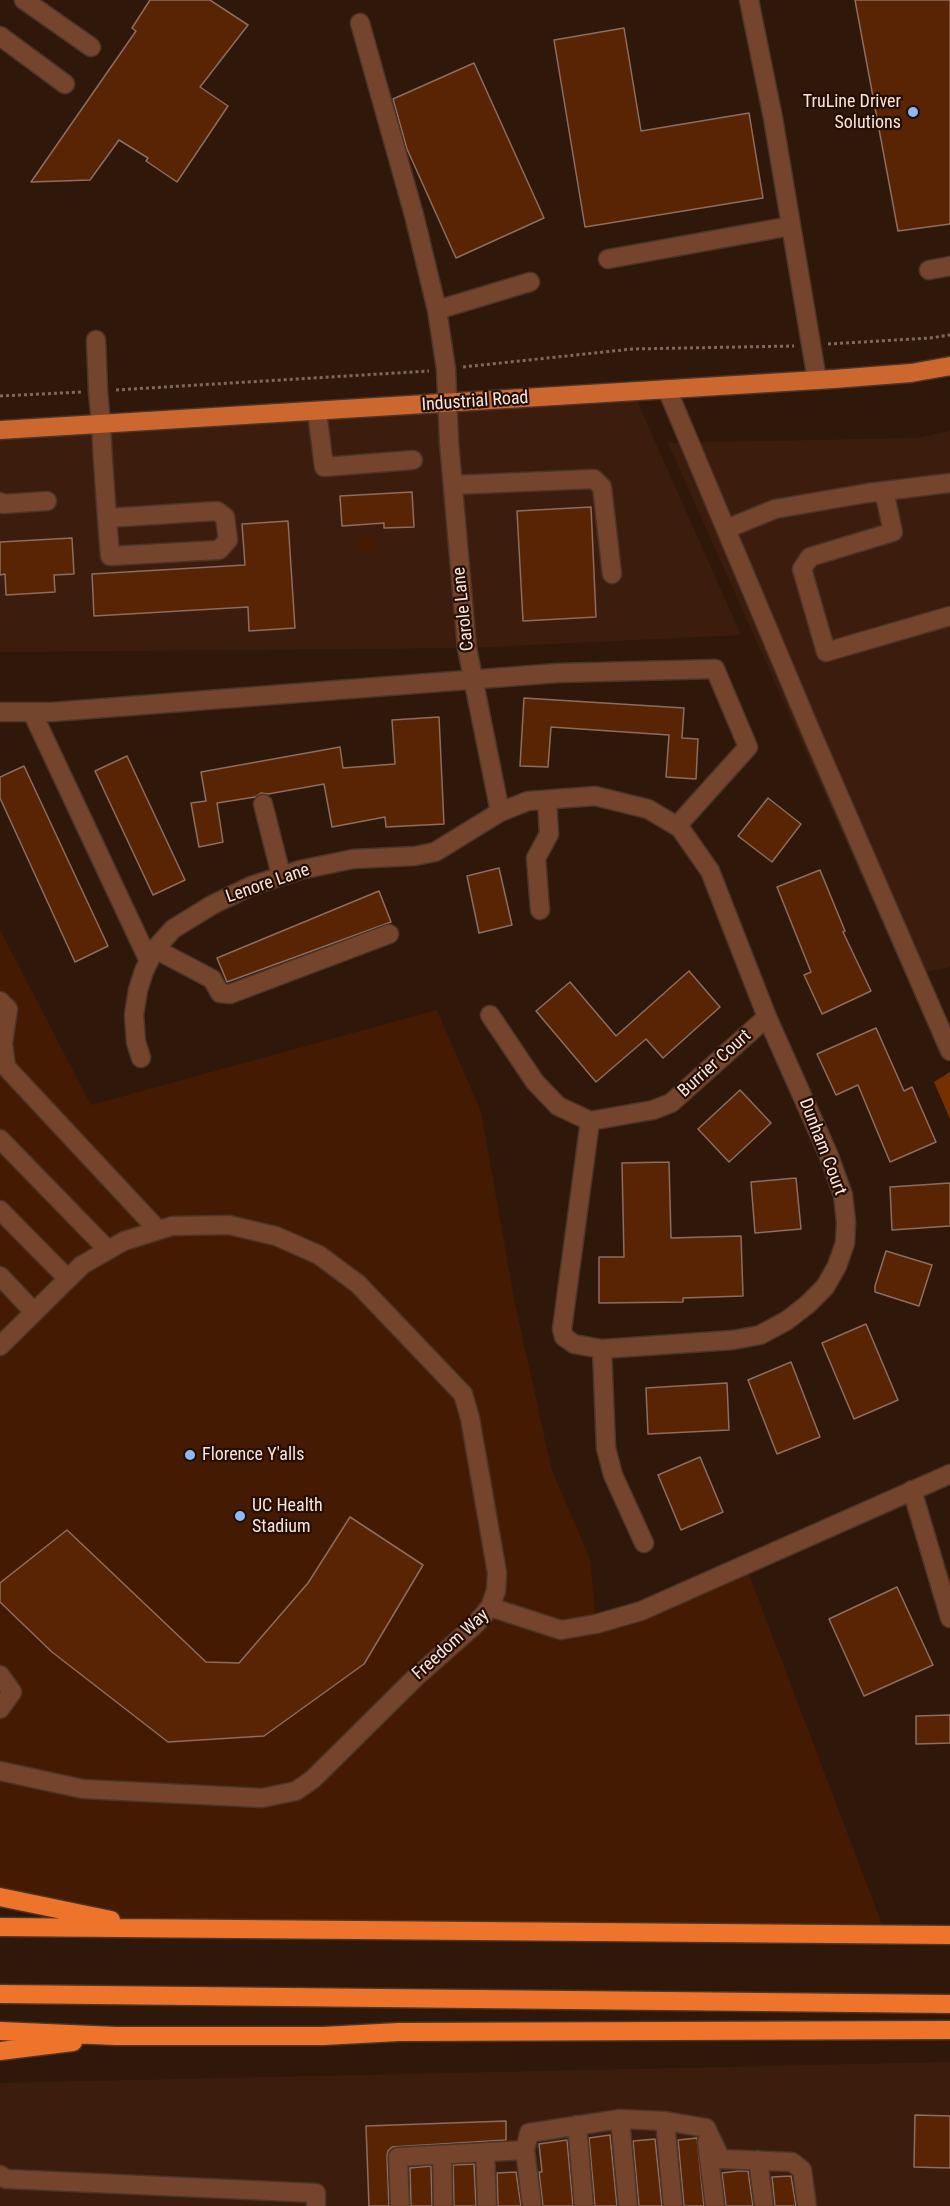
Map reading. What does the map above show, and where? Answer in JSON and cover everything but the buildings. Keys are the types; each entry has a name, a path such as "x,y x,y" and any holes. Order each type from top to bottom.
{"highway":[{"path":"0,1897 154,1929"},
{"path":"0,1927 950,1935"},
{"path":"0,1994 950,2004"},
{"path":"0,2031 116,2036 322,2036 399,2032 950,2030"},
{"path":"0,2051 116,2036"}],"main road":[{"name":"Industrial Road","path":"0,430 817,380 911,373 950,366"}],"street":[{"path":"24,0 91,47"},
{"path":"749,0 773,118 817,380"},
{"name":"Carole Lane","path":"360,23 414,215 437,310 446,369 446,403 467,648 500,812"},
{"path":"0,36 65,84"},
{"path":"608,259 791,226"},
{"path":"929,270 950,266"},
{"path":"437,310 530,282"},
{"path":"96,340 107,518 110,556 219,550 228,540 225,518 217,511 107,518"},
{"path":"667,389 812,734 950,1051"},
{"path":"317,412 324,467 413,460"},
{"path":"453,485 594,479 602,487 612,574"},
{"path":"726,529 775,509 950,483"},
{"path":"884,491 893,532 810,556 802,569 826,652 950,616"},
{"path":"0,502 3,504 47,501"},
{"path":"0,712 32,712 473,678 558,673 715,669 748,747 677,826"},
{"path":"32,712 152,955 212,980 220,993 230,994 389,934"},
{"name":"Dunham Court","path":"500,812 528,801 595,796 648,808 677,826 710,871 767,1017 829,1156 843,1195 846,1222 845,1243 837,1266 825,1287 786,1321 760,1335 733,1340 602,1349 574,1344 564,1337 562,1329 590,1121"},
{"path":"540,910 536,858 549,834 547,800"},
{"path":"263,804 281,875"},
{"name":"Lenore Lane","path":"141,1059 136,1042 134,1015 138,990 152,955 173,929 212,905 281,875 353,859 435,852 500,812"},
{"path":"0,1000 8,1009 3,1043 6,1067 158,1230"},
{"path":"490,1015 535,1082 558,1106 590,1121"},
{"name":"Burrier Court","path":"590,1121 653,1110 671,1103 767,1017"},
{"path":"0,1139 108,1250"},
{"path":"0,1210 68,1279"},
{"path":"0,1346 82,1265 124,1241 172,1226 229,1225 276,1236 319,1255 358,1284 463,1394 470,1418 497,1573 496,1592 489,1607"},
{"path":"0,1276 34,1312"},
{"path":"602,1349 606,1448 613,1475 644,1543"},
{"name":"Freedom Way","path":"0,1771 83,1789 262,1798 296,1791 313,1779 416,1677 476,1624 489,1607 561,1630 596,1624 641,1611 950,1474"},
{"path":"912,1490 950,1618"},
{"path":"0,1675 12,1692 0,1709"},
{"path":"620,2119 628,2206"},
{"path":"532,2206 525,2150 529,2133 620,2119 665,2121 706,2128"},
{"path":"665,2121 673,2206"},
{"path":"577,2125 584,2206"},
{"path":"706,2128 721,2159 792,2162 802,2170 807,2206"},
{"path":"706,2128 715,2206"},
{"path":"400,2206 398,2157 525,2150"},
{"path":"485,2152 487,2206"},
{"path":"442,2155 443,2206"},
{"path":"758,2160 764,2206"},
{"path":"0,2175 6,2179 316,2193 316,2206"}],"path":[{"path":"834,343 950,335"},
{"path":"462,367 632,349 780,347"},
{"path":"126,390 417,372"},
{"path":"0,396 63,393"}],"shaded area":[{"path":"633,392 741,635 467,648 0,652 0,430"},
{"path":"950,431 950,967 906,976 668,443 918,438"},
{"path":"375,535 376,552 357,553 355,536"},
{"name":"UC Health Stadium","path":"0,930 91,1105 437,1010 481,1112 514,1299 552,1471 590,1559 596,1624 745,1564 886,1935 154,1929 0,1897"},
{"path":"950,1072 950,1119 934,1082"},
{"path":"950,2062 950,2206 0,2206 0,2083"}],"place":[{"name":"TruLine Driver Solutions","path":"913,112"},
{"name":"Florence Y'alls","path":"190,1455"},
{"name":"UC Health Stadium","path":"240,1516"}]}
